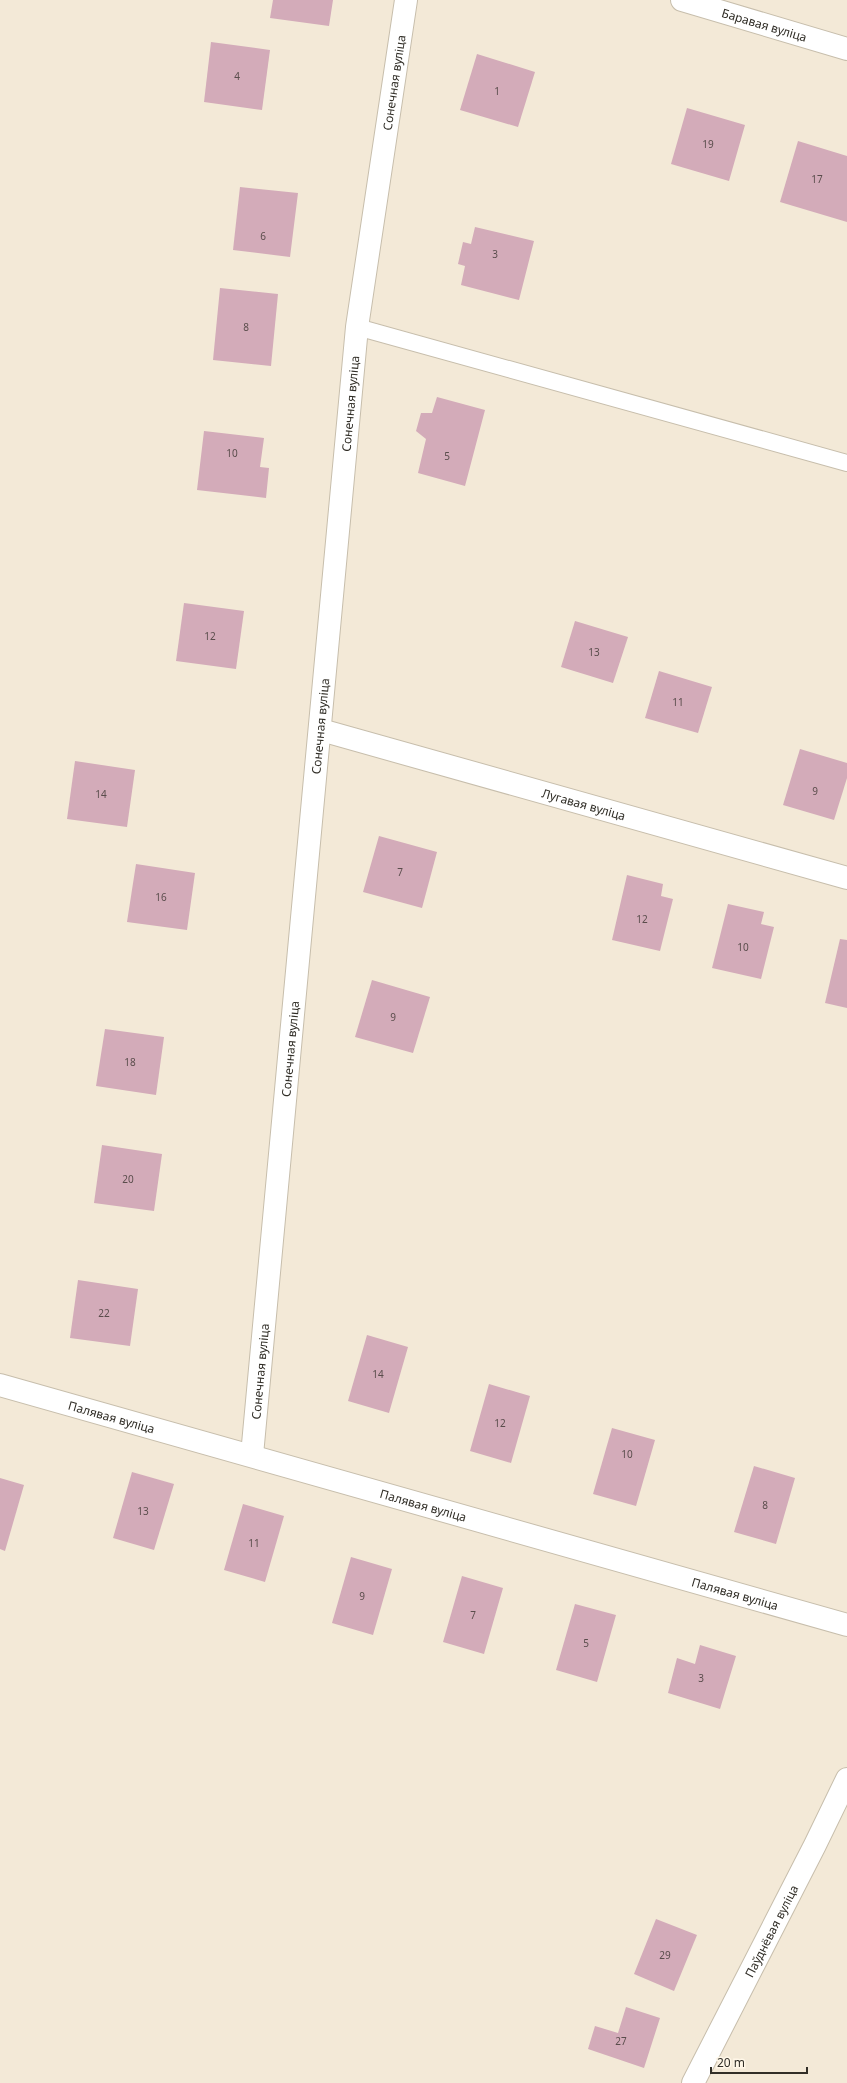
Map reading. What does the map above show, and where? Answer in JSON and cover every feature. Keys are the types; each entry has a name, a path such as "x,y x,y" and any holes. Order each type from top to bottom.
{"street":[{"name":"Сонечная вуліца","path":"252,1455 357,327 406,0"},
{"name":"Баравая вуліца","path":"682,0 847,49"},
{"name":"Лугавая вуліца","path":"320,730 847,878"},
{"name":"Палявая вуліца","path":"0,1385 252,1455 847,1625"},
{"name":"Паўднёвая вуліца","path":"693,2083 815,1845 847,1778"}],"lane":[{"path":"357,327 847,463"}],"building":[{"path":"273,0 333,0 329,26 270,18"},
{"path":"211,42 270,50 262,110 204,102"},
{"path":"477,54 535,72 518,127 460,110"},
{"path":"687,108 745,125 729,181 671,164"},
{"path":"798,141 847,156 847,222 780,202"},
{"path":"240,187 298,193 290,257 233,250"},
{"path":"475,227 534,241 519,300 461,285 465,266 458,264 463,242 471,244"},
{"path":"220,288 278,294 271,366 213,360"},
{"path":"437,397 485,410 465,486 418,473 426,439 416,431 421,413 432,413"},
{"path":"204,431 264,438 260,467 269,468 266,498 197,490"},
{"path":"184,603 244,611 236,669 176,661"},
{"path":"575,621 628,637 613,683 561,667"},
{"path":"659,671 712,687 698,733 645,718"},
{"path":"800,749 847,763 847,778 834,820 783,805"},
{"path":"75,761 135,770 127,827 67,819"},
{"path":"379,836 437,852 422,908 363,892"},
{"path":"136,864 195,873 187,930 127,922"},
{"path":"627,875 663,884 661,896 673,899 660,951 612,940"},
{"path":"728,904 764,912 761,924 774,927 761,979 712,968"},
{"path":"840,939 847,940 847,1008 825,1003"},
{"path":"372,980 430,997 413,1053 355,1037"},
{"path":"105,1029 164,1037 156,1095 96,1086"},
{"path":"102,1145 162,1154 154,1211 94,1203"},
{"path":"78,1280 138,1289 130,1346 70,1338"},
{"path":"367,1335 408,1347 389,1413 348,1401"},
{"path":"489,1384 530,1396 511,1463 470,1451"},
{"path":"612,1428 655,1440 636,1506 593,1494"},
{"path":"754,1466 795,1478 776,1544 734,1532"},
{"path":"132,1472 174,1484 154,1550 113,1538"},
{"path":"0,1478 24,1485 5,1551 0,1549"},
{"path":"243,1504 284,1516 265,1582 224,1570"},
{"path":"351,1557 392,1569 373,1635 332,1623"},
{"path":"462,1576 503,1588 484,1654 443,1642"},
{"path":"575,1604 616,1615 597,1682 556,1670"},
{"path":"700,1645 736,1656 720,1709 668,1693 677,1658 695,1664"},
{"path":"656,1919 697,1935 674,1991 634,1974"},
{"path":"626,2007 660,2018 644,2068 588,2049 595,2026 618,2033"}]}
